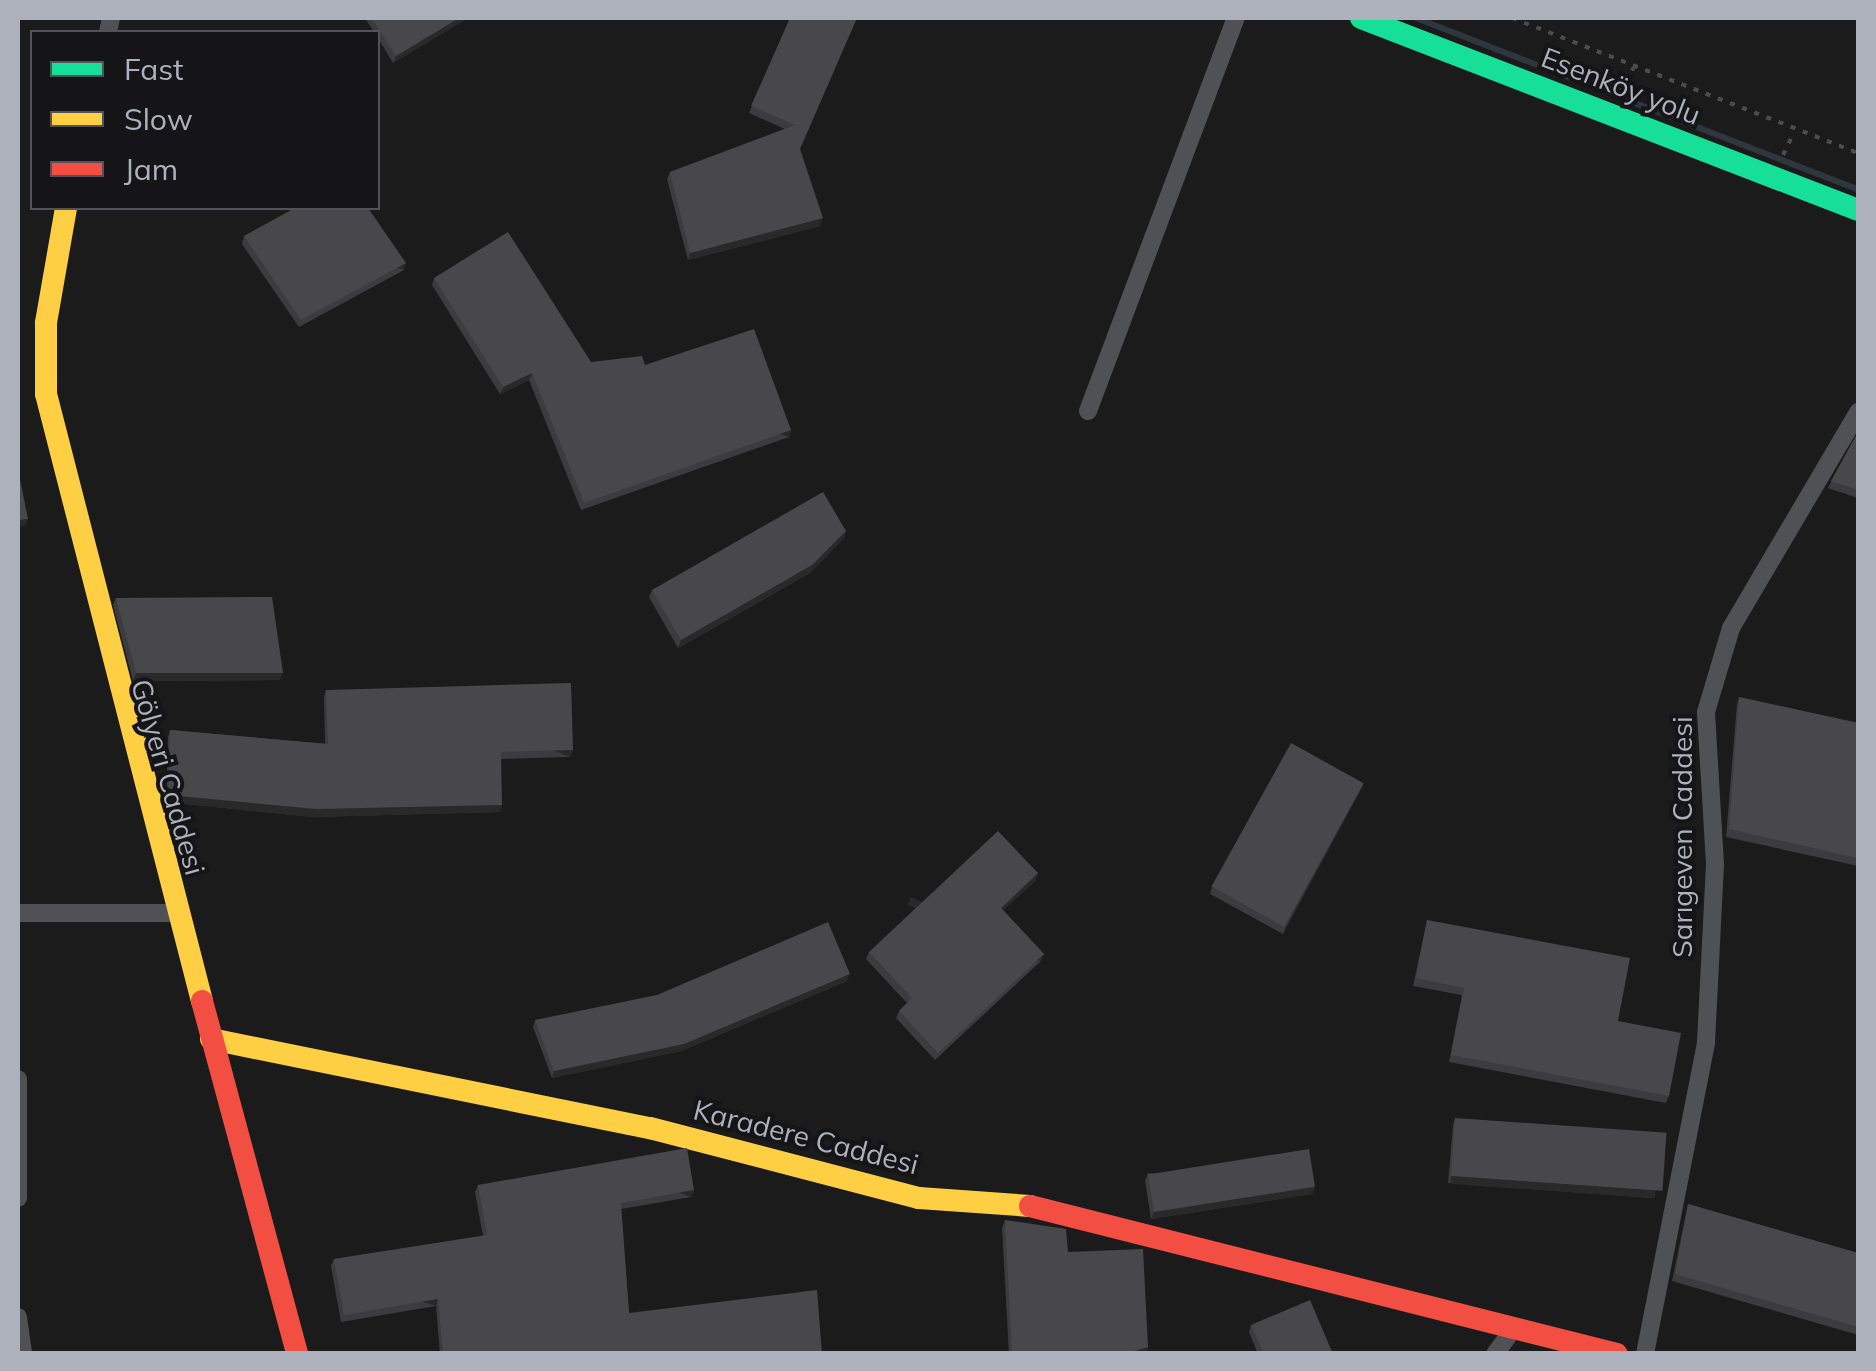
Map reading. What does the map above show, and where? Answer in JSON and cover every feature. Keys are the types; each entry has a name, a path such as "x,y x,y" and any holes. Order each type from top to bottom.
{"street":[{"path":"1088,411 1236,18"},
{"name":"Esenköy yolu","path":"1361,18 1858,210"},
{"name":"Gölyeri Caddesi","path":"66,210 46,323 46,394 100,644 297,1354"},
{"name":"Sarıgeven Caddesi","path":"1644,1354 1706,1042 1714,864 1706,712 1731,628 1858,412"},
{"path":"18,914 174,912"},
{"name":"Karadere Caddesi","path":"210,1039 650,1128 919,1198 997,1198 1616,1354"},
{"path":"18,1079 18,1198"},
{"path":"18,1317 23,1354"},
{"path":"1495,1354 1514,1329"}],"path":[{"path":"1512,18 1858,153"},
{"path":"1623,86 1634,67"},
{"path":"1786,149 1794,130"}],"building":[{"path":"372,18 459,18 396,56"},
{"path":"790,18 857,18 800,149 823,218 690,253 670,172 795,125 751,106"},
{"path":"291,210 369,210 406,263 301,320 244,236"},
{"path":"508,232 591,362 642,356 645,365 754,329 791,430 584,503 532,373 503,387 434,278"},
{"path":"1858,432 1858,490 1831,481"},
{"path":"18,469 28,519 18,520"},
{"path":"823,492 846,531 812,565 681,640 652,590"},
{"path":"272,597 283,673 136,673 116,598"},
{"path":"571,683 573,750 501,752 502,805 316,809 168,795 170,730 328,744 326,690"},
{"path":"1739,697 1858,723 1858,858 1729,829"},
{"path":"1291,743 1364,783 1284,927 1211,886"},
{"path":"998,831 1038,873 1001,908 1044,954 938,1053 899,1011 912,998 869,952"},
{"path":"1427,920 1630,958 1618,1021 1681,1033 1669,1096 1451,1055 1464,988 1416,978"},
{"path":"828,922 850,974 684,1044 554,1071 535,1020 657,995"},
{"path":"1455,1118 1666,1133 1662,1191 1451,1176"},
{"path":"687,1148 694,1190 621,1203 629,1313 817,1290 822,1354 443,1354 438,1299 344,1315 334,1259 487,1235 478,1185"},
{"path":"1309,1149 1315,1187 1154,1212 1148,1174"},
{"path":"1688,1204 1858,1253 1858,1327 1675,1274"},
{"path":"1005,1220 1066,1229 1068,1252 1143,1249 1148,1347 1124,1354 1012,1354"},
{"path":"1310,1300 1333,1354 1264,1354 1251,1325"}],"waterway":[{"path":"1416,18 1858,189"}],"traffic: fast":[{"path":"1361,18 1858,210"}],"traffic: slow":[{"path":"66,210 46,323 46,394 202,1001"},
{"path":"211,1039 650,1128 919,1198 1030,1206"}],"traffic: jam":[{"path":"202,1001 297,1354"},
{"path":"1030,1206 1617,1354"}]}
